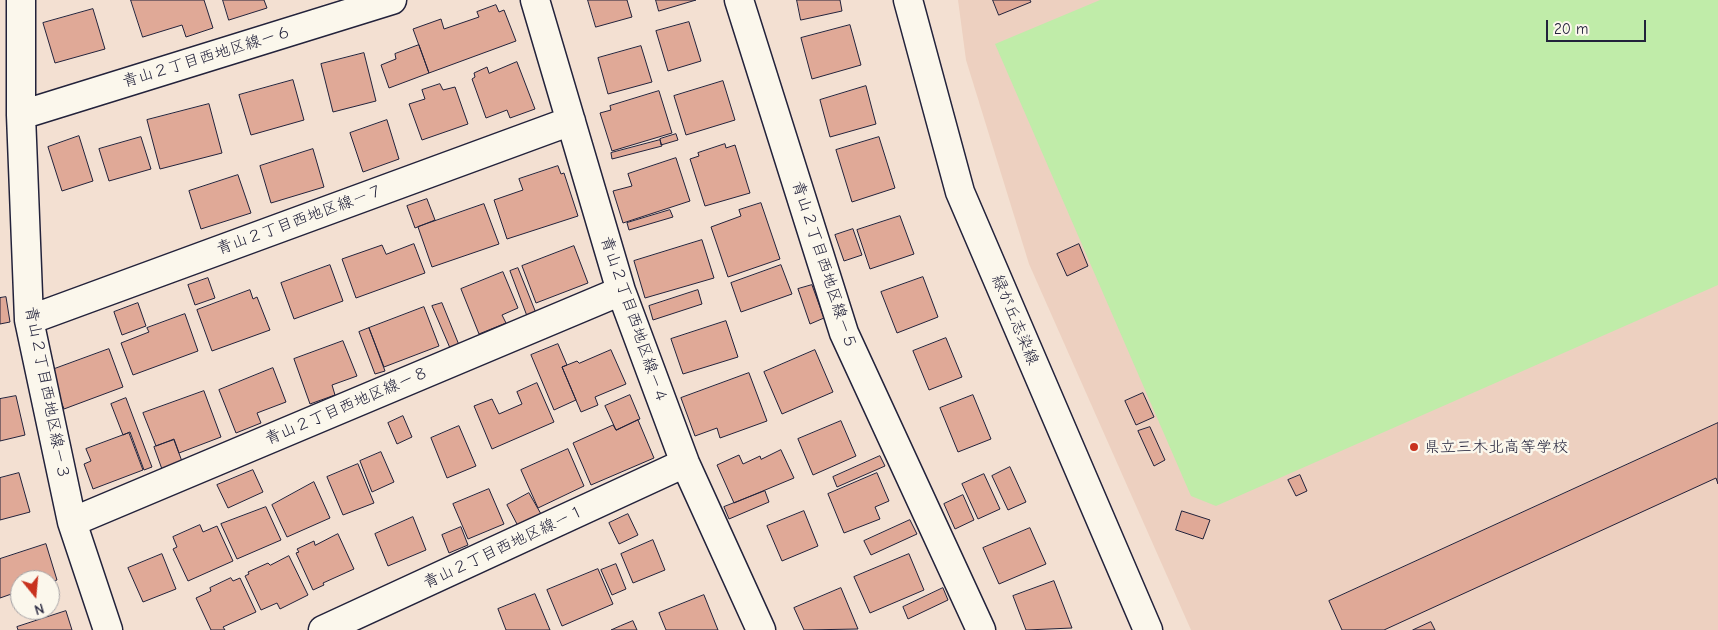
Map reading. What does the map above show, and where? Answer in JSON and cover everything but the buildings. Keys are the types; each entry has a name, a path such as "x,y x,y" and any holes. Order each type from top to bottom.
{"street":[{"name":"青山２丁目西地区線ー３","path":"21,0 21,115 29,320 72,522 108,630"},
{"name":"青山２丁目西地区線ー６","path":"21,115 392,0"},
{"name":"青山２丁目西地区線ー４","path":"535,0 621,291 685,463 761,630"},
{"name":"青山２丁目西地区線ー５","path":"740,0 844,333 981,630"},
{"name":"緑が丘志染線","path":"908,0 960,192 1148,630"},
{"name":"青山２丁目西地区線ー７","path":"29,320 571,121"},
{"name":"青山２丁目西地区線ー８","path":"72,522 621,291"},
{"name":"青山２丁目西地区線ー１","path":"323,630 685,463"}],"shaded area":[{"name":"県立三木北高等学校","path":"958,0 1718,0 1718,630 1191,630 1029,264 966,60"}],"green space":[{"name":"県立三木北高等学校","path":"1100,0 1718,0 1718,285 1216,506 1191,496 995,44"}],"place":[{"name":"県立三木北高等学校","path":"1414,447"}]}
